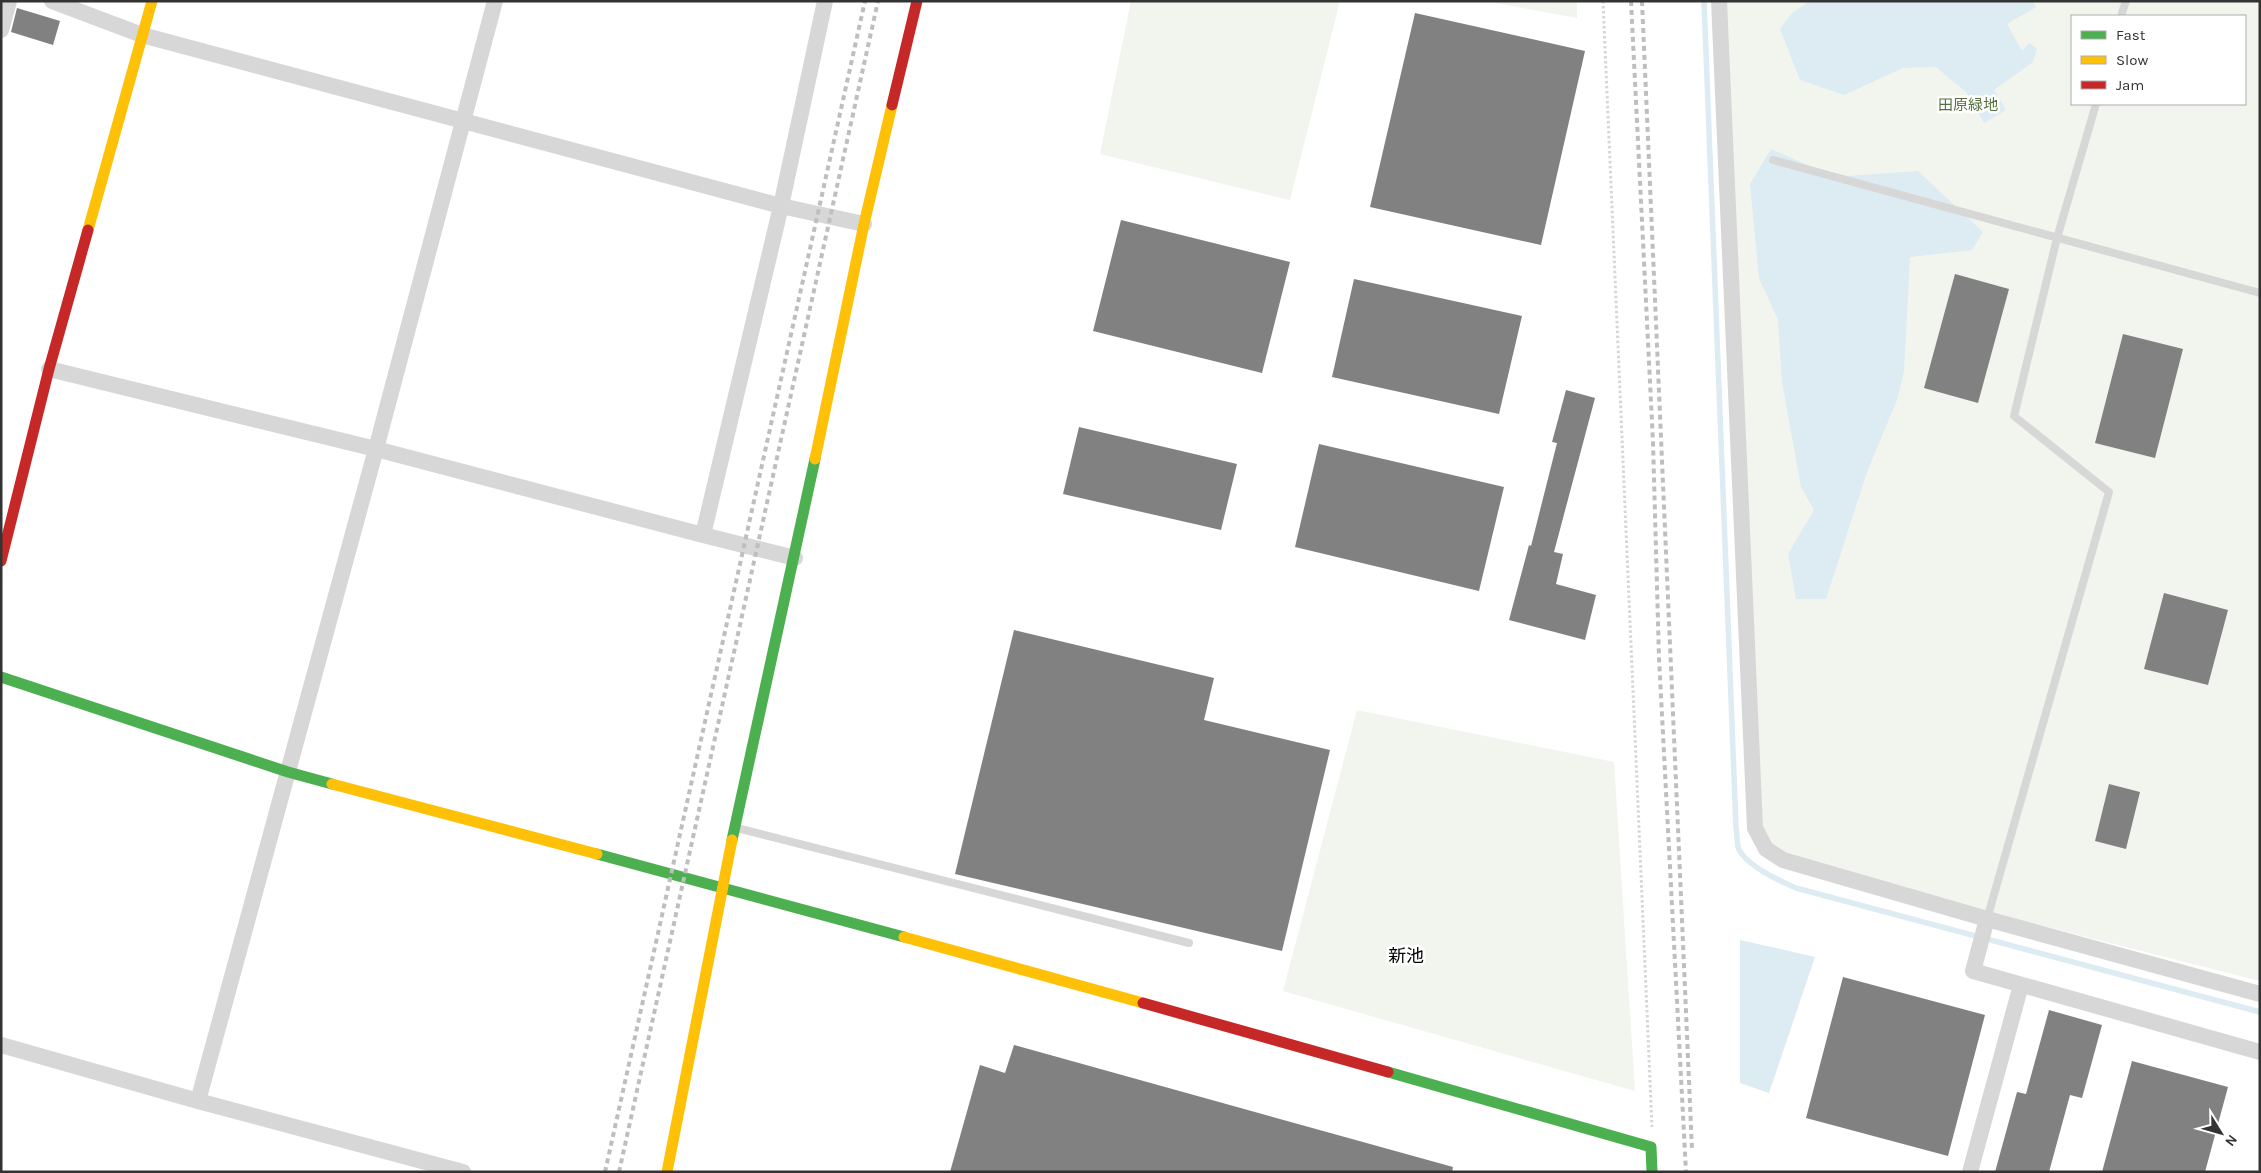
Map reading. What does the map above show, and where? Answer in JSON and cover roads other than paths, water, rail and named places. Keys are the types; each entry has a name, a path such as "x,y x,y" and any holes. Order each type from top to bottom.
{"street":[{"path":"1,30 9,1"},
{"path":"52,1 142,36 782,206 864,224"},
{"path":"1,561 49,369 152,1"},
{"path":"198,1101 376,449 495,1"},
{"path":"703,535 782,206 825,1"},
{"path":"667,1172 721,887 795,558 864,224 917,1"},
{"path":"1719,1 1755,828 1766,849 1783,860 1987,919 2260,994"},
{"path":"49,369 376,449 795,558"},
{"path":"1,677 288,772 721,887 1252,1033 1651,1147 1652,1172"},
{"path":"1987,919 1973,971 2260,1052"},
{"path":"1970,1172 2021,985"},
{"path":"1,1045 198,1101 463,1172"}],"lane":[{"path":"2122,15 2126,1"},
{"path":"1987,919 2109,492 2014,416 2057,238 2096,105"},
{"path":"1773,160 2260,293"},
{"path":"735,828 1189,943"}],"waterway":[{"path":"1704,1 1738,847 1747,860 1763,872 1796,888 2260,1012"}],"railway":[{"path":"605,1172 865,1"},
{"path":"619,1172 878,1"},
{"path":"1631,1 1653,442 1659,658 1686,1172"},
{"path":"1642,1 1692,1150"}],"district":[{"name":"新池","path":"1406,956"}],"park label":[{"name":"田原緑地","path":"1968,105"}]}
